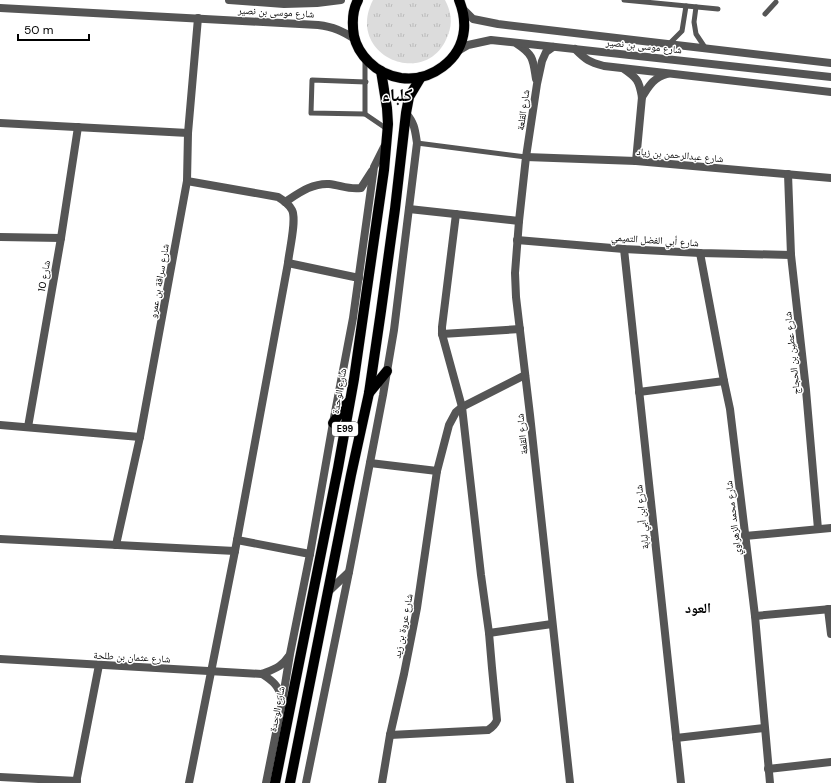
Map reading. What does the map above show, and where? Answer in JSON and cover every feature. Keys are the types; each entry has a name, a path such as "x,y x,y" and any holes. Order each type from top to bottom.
{"main road":[{"path":"358,0 353,15 353,27 355,39 365,58 375,68 394,77 407,79 429,75 441,68 451,59 461,42 464,30 464,19 461,4"},
{"name":"شارع الوحدة","path":"271,782 338,468 354,379 387,143 387,108 381,71"},
{"name":"E99","path":"290,783 369,393 395,209 406,113 409,97 421,77"},
{"path":"369,393 387,371"},
{"path":"333,423 350,400"}],"street":[{"name":"شارع موسى بن نصير","path":"229,0 317,3 341,0"},
{"name":"شارع موسى بن نصير","path":"461,4 473,19 487,23 831,63"},
{"name":"شارع موسى بن نصير","path":"0,8 318,25 342,31 355,39"},
{"name":"شارع سراقة بن عمرو","path":"116,545 140,437 187,181 188,133 198,18"},
{"name":"شارع موسى بن نصير","path":"456,52 468,45 491,40 831,77"},
{"name":"شارع القلعة","path":"516,42 532,57 537,84"},
{"name":"شارع القلعة","path":"554,47 546,52 542,61 537,84 526,157 515,273 516,297 570,783"},
{"path":"575,49 585,59 604,66 831,92"},
{"path":"623,68 637,79 642,97 636,161"},
{"path":"642,97 654,80 660,76 670,74"},
{"path":"306,783 370,463 394,330 417,143 415,128 412,120 406,113"},
{"path":"0,123 188,133"},
{"name":"شارع 10","path":"28,428 61,238 78,127"},
{"path":"285,202 305,190 319,185 330,184 354,189 361,188 374,168 387,143"},
{"name":"شارع عبدالرحمن بن زياد","path":"526,157 636,161 831,178"},
{"path":"271,782 290,654 310,554 353,318 374,168"},
{"name":"شارع عطين بن الحجاج","path":"788,174 791,255 806,390 818,530"},
{"path":"187,181 278,197 292,209 294,220 288,263 235,551 189,783"},
{"path":"409,209 519,221"},
{"path":"390,735 488,730 496,724 497,720 490,633 481,575 462,407 442,334 456,214"},
{"path":"0,237 61,238"},
{"name":"شارع أبي الفضل التميمي","path":"517,240 624,249 700,253 791,255"},
{"name":"شارع ابن أبي لبابة","path":"624,249 680,783"},
{"name":"شارع محمد الزهراوي","path":"700,253 730,409 755,616 770,783"},
{"path":"288,263 359,278"},
{"path":"442,334 520,329"},
{"path":"462,407 525,375"},
{"path":"639,392 724,381"},
{"name":"شارع عروة بن زيد","path":"382,783 390,735 417,608 437,471 449,425 456,412 462,407"},
{"path":"0,425 140,437"},
{"path":"370,463 437,471"},
{"path":"745,536 831,528"},
{"path":"0,539 235,551"},
{"path":"237,540 310,554"},
{"path":"329,591 348,572"},
{"path":"755,616 829,609 831,634"},
{"path":"490,633 552,624"},
{"name":"شارع عثمان بن طلحة","path":"0,659 262,674 284,663 290,654"},
{"path":"0,777 76,782 99,665"},
{"path":"262,674 274,682 280,692 282,703"},
{"path":"676,738 764,728"},
{"path":"768,769 831,762"}],"lane":[{"path":"624,0 718,9"},
{"path":"765,14 776,2"},
{"path":"669,44 682,31 686,6"},
{"path":"696,7 694,27 696,34 706,49"},
{"path":"365,58 365,114"},
{"path":"366,82 312,80 311,113 365,114 387,129"},
{"path":"417,143 526,157"}],"green space":[{"path":"373,0 445,0 449,8 451,22 448,35 438,52 424,61 408,63 392,60 379,50 370,37 367,20"}],"district":[{"name":"كلباء","path":"397,95"},
{"name":"العود","path":"698,608"}]}
